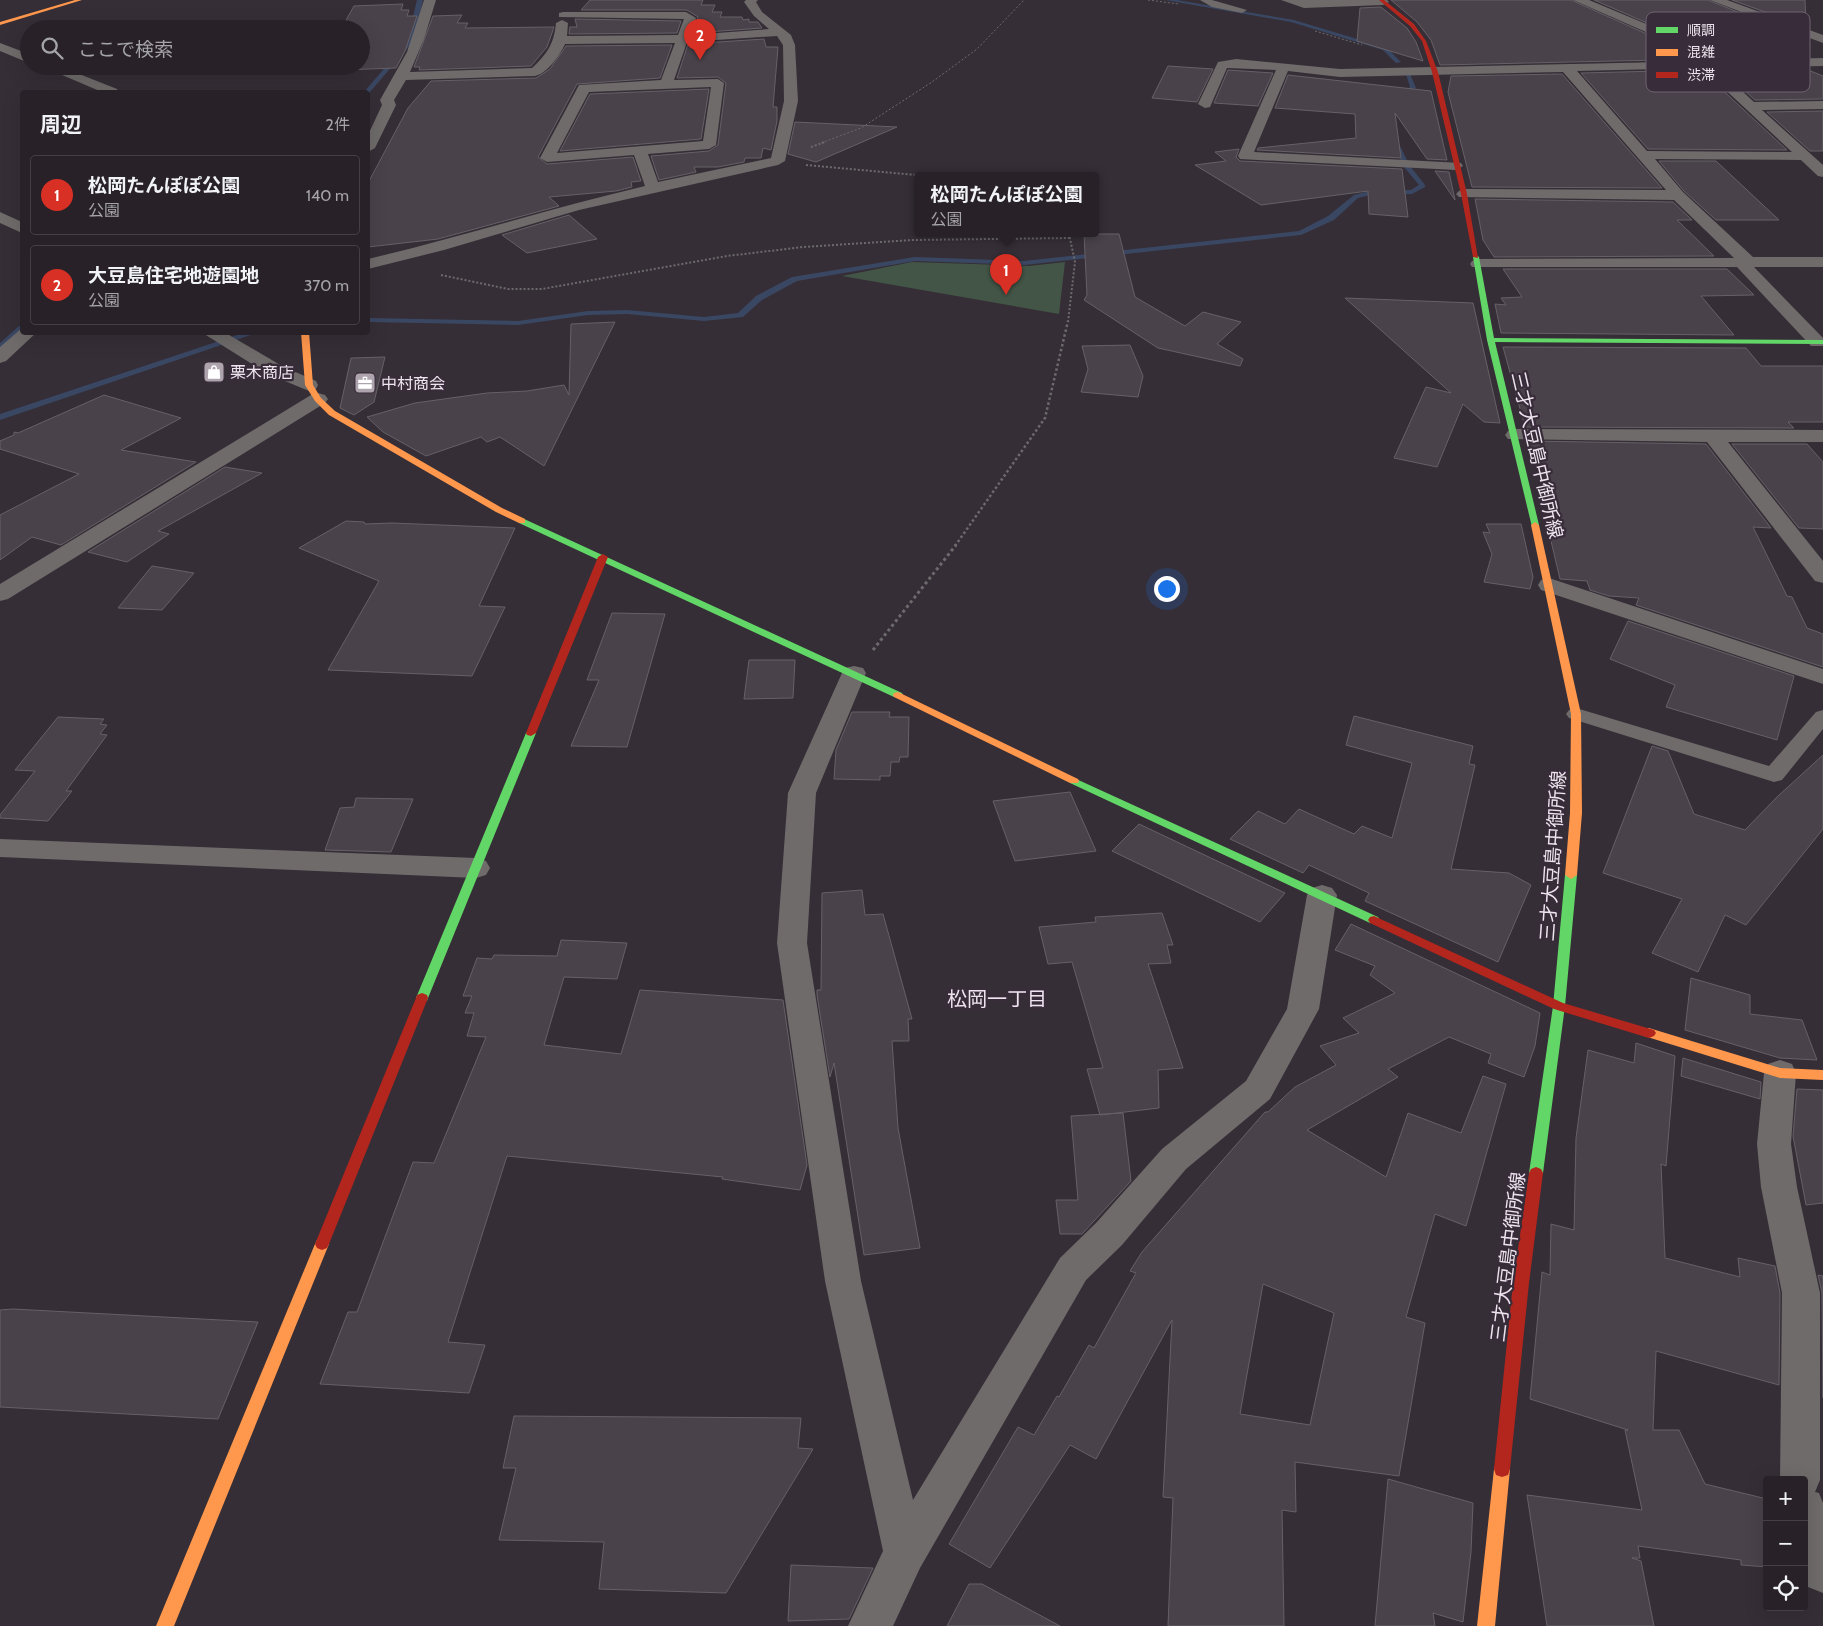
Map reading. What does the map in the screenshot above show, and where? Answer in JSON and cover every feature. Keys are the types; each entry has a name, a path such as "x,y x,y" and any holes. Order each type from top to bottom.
{"main road":[{"path":"0,24 80,0"},
{"name":"三才大豆島中御所線","path":"1382,1 1412,25 1424,41 1436,72 1456,166 1464,194 1491,340 1515,435 1576,714 1576,813 1559,1006 1522,1283 1486,1626"},
{"path":"305,335 313,392 332,413 499,510 854,673 978,736 1559,1006 1780,1073 1823,1075"},
{"path":"1491,340 1820,342"},
{"path":"165,1626 603,557"}],"street":[{"path":"370,144 389,105 388,100 404,76 426,18 430,0"},
{"path":"404,76 535,72 556,52 562,40 563,15 568,0"},
{"path":"372,263 438,247 510,224 654,188 778,161 791,102 789,45 787,38 758,14 750,2 752,0"},
{"path":"1287,0 1304,4 1382,1"},
{"path":"1579,0 1646,28"},
{"path":"1716,0 1749,12"},
{"path":"563,15 686,15 690,18 684,39 666,84"},
{"path":"562,40 684,39 779,32"},
{"path":"1810,34 1823,39"},
{"path":"0,47 20,55"},
{"path":"1810,62 1823,62"},
{"path":"1205,104 1222,65 1236,63 1340,73 1646,66"},
{"path":"1245,156 1284,67"},
{"path":"1566,67 1626,134 1640,155 1678,195 1748,262"},
{"path":"70,75 107,90"},
{"path":"718,83 717,101 709,145 547,158 584,88 666,84 718,83"},
{"path":"1734,92 1823,173"},
{"path":"375,105 389,105"},
{"path":"1749,106 1823,105"},
{"path":"640,152 654,188"},
{"path":"1640,155 1803,156"},
{"path":"1245,156 1456,166"},
{"path":"1245,156 1268,172"},
{"path":"1464,194 1678,195"},
{"path":"0,217 20,227"},
{"path":"1748,262 1746,268 1820,342"},
{"path":"1478,264 1823,262"},
{"path":"0,357 25,335"},
{"path":"0,594 313,392 222,339"},
{"path":"1515,435 1823,436"},
{"path":"1713,436 1823,576"},
{"path":"1549,585 1823,677"},
{"path":"854,673 802,793 792,942 843,1281 904,1553"},
{"path":"0,848 476,868"},
{"path":"870,1626 904,1553 1073,1269 1109,1234 1174,1159 1258,1090 1303,1009 1322,895"},
{"path":"1780,1073 1774,1144 1780,1187 1801,1293 1800,1476"},
{"path":"1808,1521 1823,1572"}],"lane":[{"path":"1205,0 1214,5 1242,10"},
{"path":"1576,714 1774,775 1823,716"}],"path":[{"path":"778,161 860,128 908,98 976,49 1024,0"},
{"path":"1148,0 1184,4"},
{"path":"1311,30 1384,53 1396,72"},
{"path":"778,161 914,175"},
{"path":"372,263 508,289 542,289 727,256 803,247 912,240 1071,238 1075,262 1068,320 1045,418 949,555 854,673"}],"green space":[{"path":"912,262 1029,266 1065,262 1059,314 842,276"}],"building":[{"path":"590,0 703,0 701,5 715,5 712,12 722,12 720,17 742,17 743,20 749,19 749,22 758,22 762,28 693,33 698,17 687,10 581,10"},
{"path":"1391,0 1571,0 1646,34 1646,60 1440,65 1431,40 1417,22"},
{"path":"1594,0 1708,0 1738,12 1646,12 1646,23"},
{"path":"1732,0 1805,0 1805,12 1765,12"},
{"path":"403,4 401,10 409,10 407,16 417,16 405,51 396,68 370,69 370,20 346,20 354,6"},
{"path":"1381,7 1407,28 1416,42 1423,61 1357,41 1360,8"},
{"path":"462,15 457,23 468,23 465,28 554,27 547,47 531,66 419,70 420,67 414,67 433,16"},
{"path":"575,19 681,21 677,33 569,34 570,27 577,27"},
{"path":"764,39 766,47 778,47 773,107 777,107 777,121 771,150 763,148 761,158 745,158 744,162 718,167 694,167 696,172 659,180 651,156 709,151 718,145 726,83 718,77 677,78 688,44"},
{"path":"672,45 660,78 577,84 538,157 547,164 633,157 641,181 631,182 632,187 616,191 549,197 559,206 438,239 370,247 370,179 408,108 431,81 536,78 550,69 566,46"},
{"path":"1168,66 1213,69 1197,102 1152,98"},
{"path":"1228,70 1273,73 1258,106 1214,103"},
{"path":"1646,71 1646,92 1725,92 1787,150 1648,149 1581,73"},
{"path":"1810,71 1823,76 1823,99 1755,100 1746,92 1810,92"},
{"path":"1562,74 1662,188 1472,187 1448,92 1451,76"},
{"path":"1288,75 1431,91 1447,160 1427,159 1395,113 1401,158 1257,150 1258,148 1356,138 1355,114 1275,108"},
{"path":"709,89 701,139 560,151 590,94"},
{"path":"1823,111 1823,151 1810,151 1767,112"},
{"path":"795,122 897,127 816,162 788,154"},
{"path":"1239,149 1236,157 1240,161 1402,169 1408,217 1369,214 1368,191 1261,205 1195,165 1226,161 1215,152"},
{"path":"1659,161 1716,161 1779,220 1716,220 1684,191"},
{"path":"1435,171 1449,172 1455,200"},
{"path":"1475,199 1673,202 1692,220 1677,220 1714,256 1494,257 1483,240"},
{"path":"569,215 597,239 527,253 502,235"},
{"path":"1099,234 1119,234 1135,297 1185,326 1203,312 1241,322 1217,344 1243,359 1240,366 1158,348 1084,300 1087,295 1084,237 1099,237"},
{"path":"1503,269 1727,269 1754,295 1701,296 1734,335 1501,333 1495,304 1506,305 1501,298 1522,297"},
{"path":"1345,298 1473,303 1500,423 1484,422 1463,404 1437,467 1394,458 1426,387 1451,393"},
{"path":"615,322 544,466 500,437 487,442 481,437 426,456 383,432 367,417 415,403 487,393 527,391 564,385 569,395 571,324"},
{"path":"1130,345 1143,376 1138,397 1081,392 1088,369 1082,346"},
{"path":"1503,347 1746,348 1761,366 1823,366 1823,422 1788,422 1794,428 1525,427"},
{"path":"385,357 374,402 354,415 340,408 351,358"},
{"path":"104,395 181,418 121,450 196,462 61,545 32,537 0,560 0,515 79,474 0,449 0,441 14,435 14,432 18,433"},
{"path":"1528,441 1706,444 1771,528 1753,527 1787,596 1792,597 1807,628 1823,634 1823,667 1636,605 1639,598 1609,596 1590,590 1587,581 1560,579 1547,524 1563,524 1532,455"},
{"path":"1732,444 1807,444 1823,462 1823,529 1799,528"},
{"path":"225,467 262,473 158,531 169,534 127,562 88,552"},
{"path":"346,521 364,522 365,524 392,523 515,528 479,606 505,607 472,676 328,670 379,581 299,548"},
{"path":"1486,524 1521,524 1533,577 1530,589 1484,582 1492,554 1483,532 1490,533"},
{"path":"152,566 194,573 162,610 118,608"},
{"path":"612,613 665,614 627,747 571,746 599,680 587,680"},
{"path":"1628,621 1794,676 1777,740 1666,707 1675,685 1610,659"},
{"path":"749,660 795,660 793,698 744,699"},
{"path":"852,712 890,712 889,717 909,717 908,757 900,757 899,762 891,762 890,776 880,776 880,780 834,779 836,750"},
{"path":"1354,716 1473,746 1469,764 1475,765 1451,869 1509,873 1531,885 1498,962 1365,901 1369,893 1309,865 1303,873 1230,839 1258,811 1285,824 1299,809 1354,834 1362,826 1392,838 1412,763 1346,745"},
{"path":"58,717 104,719 100,724 107,725 100,734 107,735 66,791 72,791 48,821 0,818 0,815 35,771 15,770"},
{"path":"1652,746 1668,751 1694,814 1745,830 1777,797 1823,755 1823,829 1746,925 1725,915 1698,972 1652,953 1682,899 1603,873"},
{"path":"1070,792 1096,851 1015,861 993,801"},
{"path":"356,798 413,799 391,852 325,850 340,808 354,807"},
{"path":"1139,824 1285,893 1260,922 1112,851"},
{"path":"862,890 865,915 883,914 912,1019 908,1019 909,1041 892,1041 898,1128 920,1248 864,1255 834,1063 830,1077 817,995 817,990 821,990 822,893"},
{"path":"1162,913 1173,945 1167,945 1171,963 1148,964 1183,1068 1158,1070 1159,1108 1100,1115 1087,1069 1103,1068 1072,962 1048,964 1039,927 1096,922 1095,917"},
{"path":"1351,924 1540,1013 1535,1046 1524,1077 1488,1063 1491,1054 1449,1037 1388,1069 1398,1077 1307,1130 1386,1177 1408,1113 1461,1133 1483,1076 1506,1084 1466,1226 1435,1214 1406,1317 1425,1323 1399,1476 1295,1462 1296,1512 1282,1510 1284,1626 1168,1626 1173,1498 1163,1497 1172,1320 1096,1459 1070,1445 990,1568 949,1544 1018,1427 1034,1435 1057,1396 1059,1397 1089,1345 1094,1348 1136,1273 1130,1271 1142,1252 1265,1112 1268,1112 1295,1087 1336,1065 1320,1046 1359,1033 1343,1018 1395,993 1370,975 1375,966 1335,950","holes":["1263,1284 1334,1313 1310,1425 1240,1414"]},
{"path":"561,940 627,943 617,979 564,977 544,1045 621,1054 640,990 783,1000 807,1165 800,1190 722,1179 723,1177 507,1156 448,1342 485,1345 469,1393 320,1384 348,1312 357,1312 413,1162 434,1163 486,1037 467,1036 474,1013 465,1013 472,996 463,996 477,958 492,959 494,955 557,956"},
{"path":"1691,978 1750,995 1750,1014 1802,1020 1817,1060 1780,1058 1685,1030"},
{"path":"1636,1043 1675,1056 1666,1166 1661,1164 1665,1258 1740,1277 1738,1258 1775,1266 1780,1293 1779,1385 1656,1351 1653,1430 1679,1430 1705,1484 1763,1498 1763,1567 1741,1565 1741,1560 1638,1546 1640,1558 1632,1558 1641,1561 1654,1626 1547,1626 1527,1495 1642,1510 1625,1430 1628,1430 1530,1399 1542,1272 1550,1275 1551,1224 1574,1230 1576,1138 1588,1050 1634,1063"},
{"path":"1683,1058 1761,1082 1760,1099 1681,1076"},
{"path":"1797,1089 1823,1090 1823,1203 1806,1205 1793,1136"},
{"path":"1123,1113 1131,1181 1082,1234 1060,1234 1056,1200 1078,1200 1071,1116"},
{"path":"1818,1275 1823,1276 1823,1398 1822,1293"},
{"path":"13,1309 258,1322 218,1419 0,1407 0,1310"},
{"path":"514,1416 801,1418 798,1448 813,1449 726,1593 599,1589 604,1542 499,1540 516,1468 503,1468"},
{"path":"1388,1479 1473,1503 1471,1552 1463,1622 1433,1613 1435,1626 1375,1626"},
{"path":"791,1565 873,1568 849,1619 788,1621"},
{"path":"969,1584 982,1584 1060,1626 947,1626"}],"waterway":[{"path":"369,90 410,42 420,0"},
{"path":"1168,0 1292,21 1385,49 1398,62"},
{"path":"1398,98 1413,88 1408,75"},
{"path":"370,320 518,323 588,313 627,312 704,319 740,315 759,298 795,279 915,259 1024,263 1301,233 1331,218 1356,196 1370,193 1412,192 1423,186 1407,167 1392,136"},
{"path":"0,347 20,330"},
{"path":"0,417 247,335"}],"traffic: fast":[{"path":"1476,257 1491,340 1535,525"},
{"path":"1491,340 1823,342"},
{"path":"522,521 898,695"},
{"path":"422,998 531,733"},
{"path":"1074,781 1374,920"},
{"path":"1536,1173 1559,1006 1571,875"}],"traffic: slow":[{"path":"0,24 80,0"},
{"path":"305,335 309,385 318,399 332,413 499,510 522,521"},
{"path":"1535,525 1576,714 1576,813 1571,875"},
{"path":"898,695 1074,781"},
{"path":"1649,1033 1780,1073 1823,1075"},
{"path":"165,1626 322,1244"},
{"path":"1486,1626 1502,1469"}],"traffic: jam":[{"path":"1381,0 1412,25 1424,41 1435,72 1464,194 1476,257"},
{"path":"531,733 603,557"},
{"path":"1374,920 1559,1006 1649,1033"},
{"path":"322,1244 422,998"},
{"path":"1502,1469 1521,1283 1536,1173"}],"place":[{"name":"大豆島住宅地遊園地","path":"700,60"},
{"name":"松岡たんぽぽ公園","path":"1006,295"},
{"name":"栗木商店","path":"214,372"},
{"name":"中村商会","path":"365,383"}],"district":[{"name":"松岡一丁目","path":"997,999"}]}
